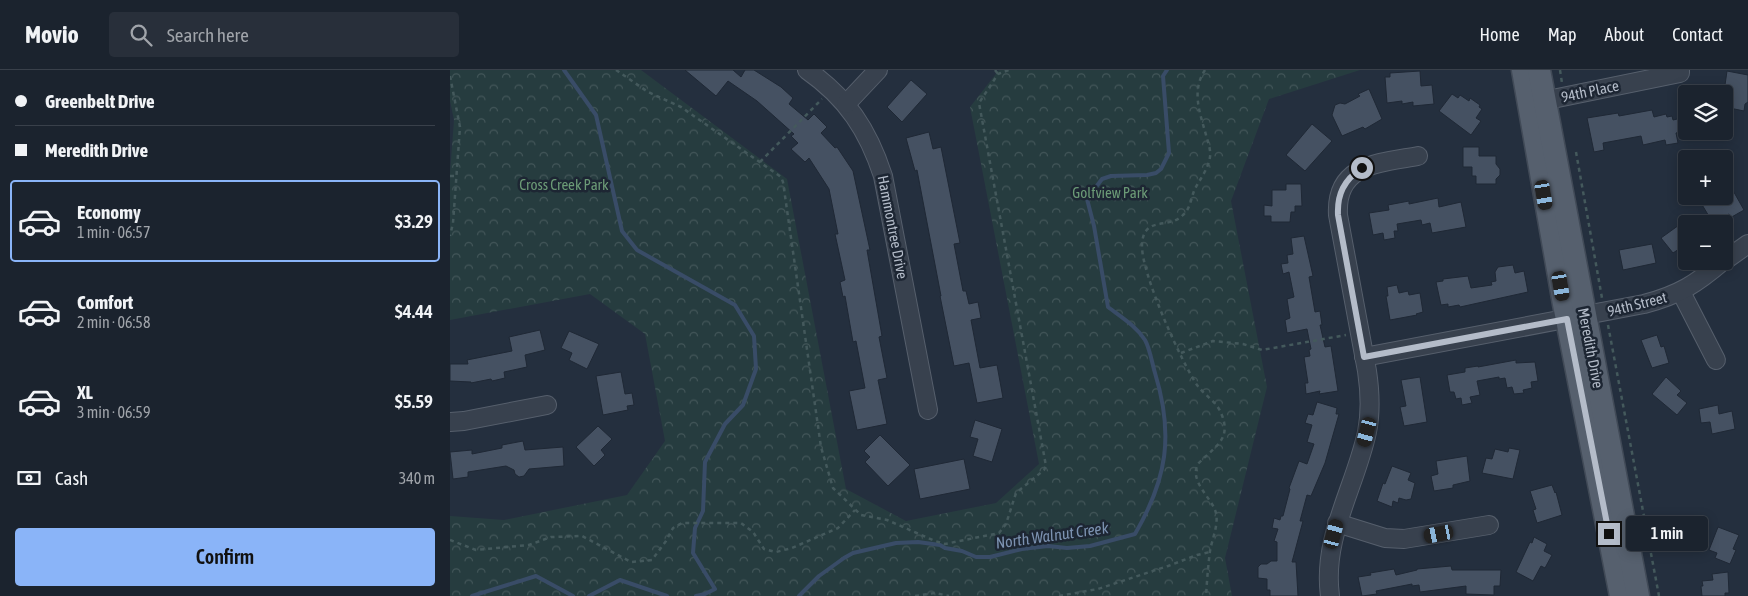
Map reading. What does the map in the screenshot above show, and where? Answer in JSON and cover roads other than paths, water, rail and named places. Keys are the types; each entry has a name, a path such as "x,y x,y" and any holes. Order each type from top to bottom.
{"main road":[{"name":"Meredith Drive","path":"1522,70 1536,102 1585,316 1638,596"},
{"name":"Meredith Drive","path":"1536,102 1539,70"},
{"name":"Meredith Drive","path":"1585,316 1620,596"}],"street":[{"name":"Hammontree Drive","path":"807,70 840,98 868,137 883,176 928,410"},
{"path":"840,98 878,70"},
{"name":"94th Place","path":"1536,102 1680,72"},
{"path":"1330,596 1329,564 1332,544 1367,432 1370,412 1370,390 1338,215 1340,193 1344,183 1352,174 1362,168 1373,164 1418,156"},
{"name":"94th Street","path":"1733,254 1748,244"},
{"name":"94th Street","path":"1364,357 1644,304 1681,292 1701,280 1713,270"},
{"path":"1681,292 1716,360"},
{"path":"450,422 547,406"},
{"path":"1337,523 1386,538 1404,539 1422,538 1488,525"}],"waterway":[{"path":"564,70 596,115 622,231 637,250 735,305 754,336 756,369 743,405 725,424 705,462 703,511 695,528 693,553 715,589 696,596"},
{"name":"North Walnut Creek","path":"799,596 819,576 853,553 896,543 918,542 940,545 976,557 990,557 1022,549 1048,546 1067,548 1090,546 1135,534 1154,494 1164,456 1165,437 1161,395 1145,340 1133,326 1108,307 1094,226 1087,199 1102,179 1111,176 1147,175 1156,173 1161,169 1169,153 1163,76 1167,70"},
{"path":"472,596 536,576 573,596"},
{"path":"589,596 620,580 667,596"}],"park label":[{"name":"Cross Creek Park","path":"564,184"},
{"name":"Golfview Park","path":"1110,192"}]}
